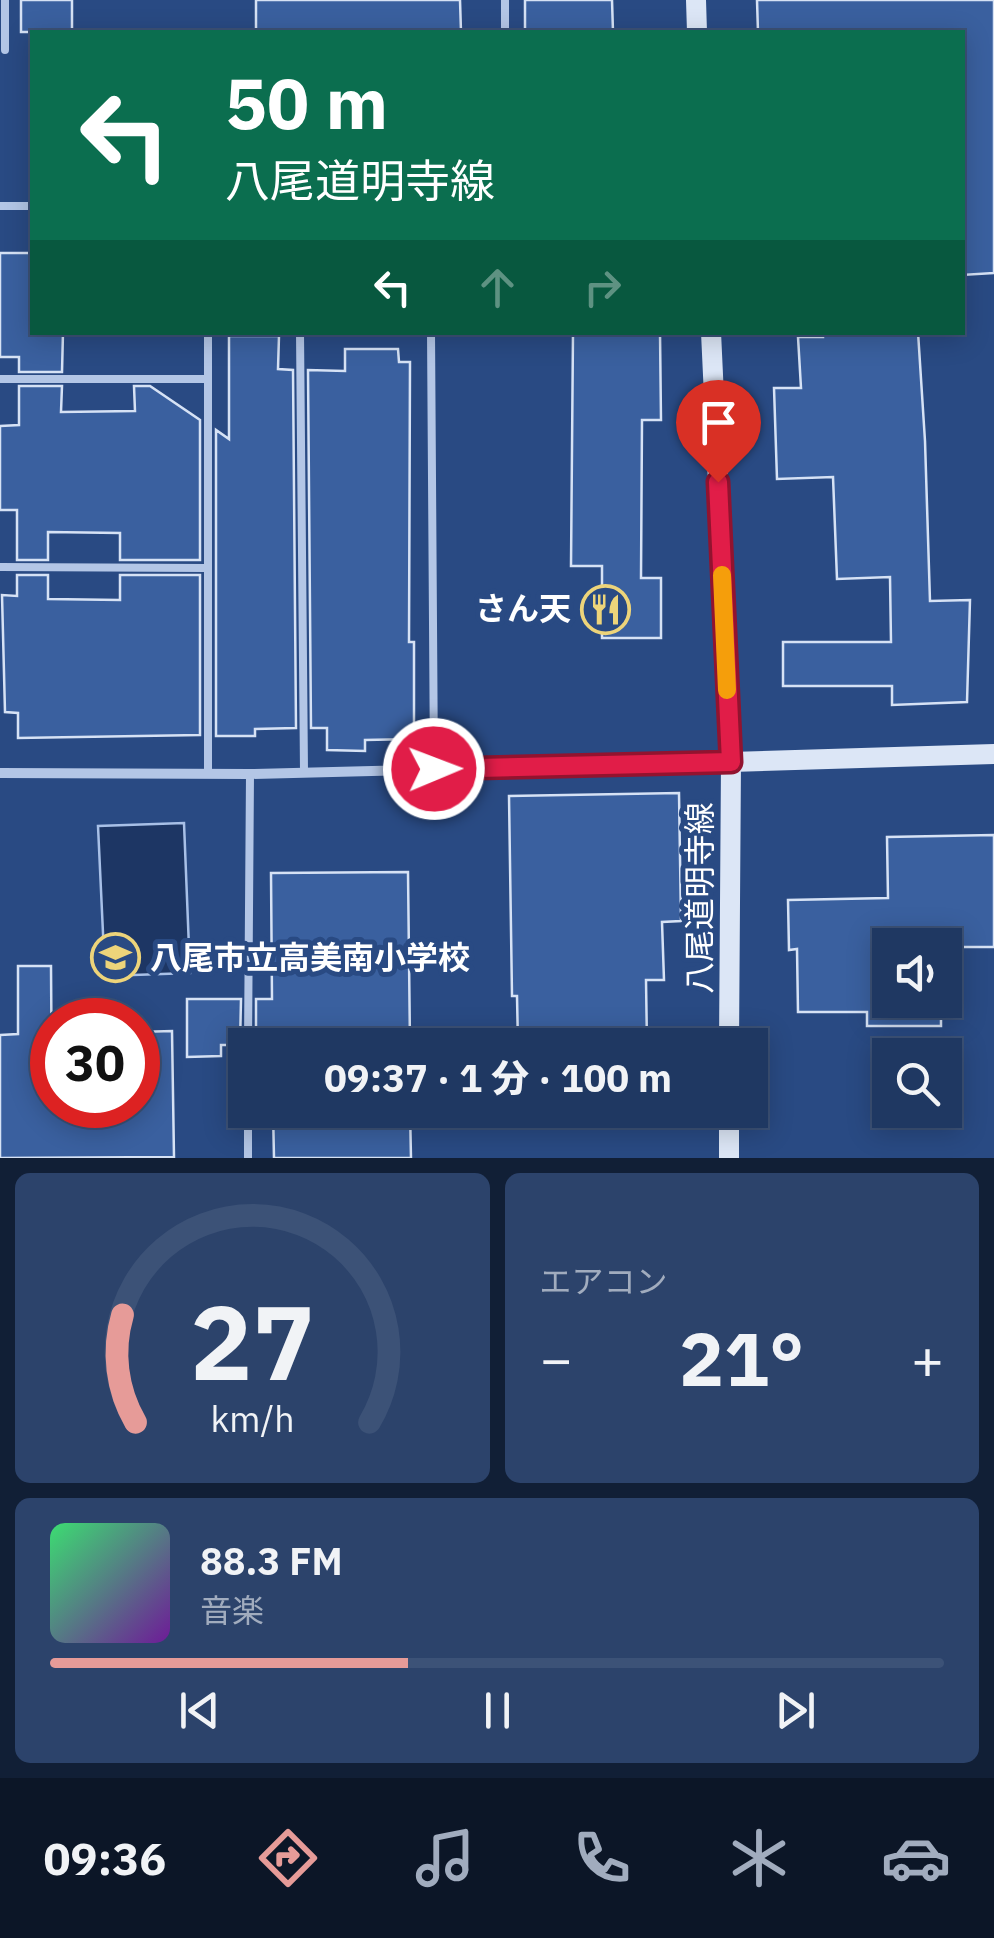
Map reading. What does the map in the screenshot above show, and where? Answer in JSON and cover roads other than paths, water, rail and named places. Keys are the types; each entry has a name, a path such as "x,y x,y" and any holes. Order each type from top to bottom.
{"main road":[{"path":"696,0 698,30"},
{"name":"八尾道明寺線","path":"711,335 731,762 729,1028"},
{"path":"731,762 994,754"},
{"path":"729,1128 729,1158"}],"street":[{"path":"0,773 250,774 731,762"}],"lane":[{"path":"5,0 5,50"},
{"path":"505,0 505,30"},
{"path":"0,206 30,206"},
{"path":"208,335 208,773"},
{"path":"300,335 304,772"},
{"path":"431,335 434,769"},
{"path":"0,379 208,379"},
{"path":"0,568 207,568"},
{"path":"248,1028 250,774"},
{"path":"248,1128 248,1158"}],"water":[{"path":"184,823 190,973 105,976 98,826"}],"place":[{"name":"さん天","path":"606,609"},
{"name":"八尾市立高美南小学校","path":"115,958"}]}
